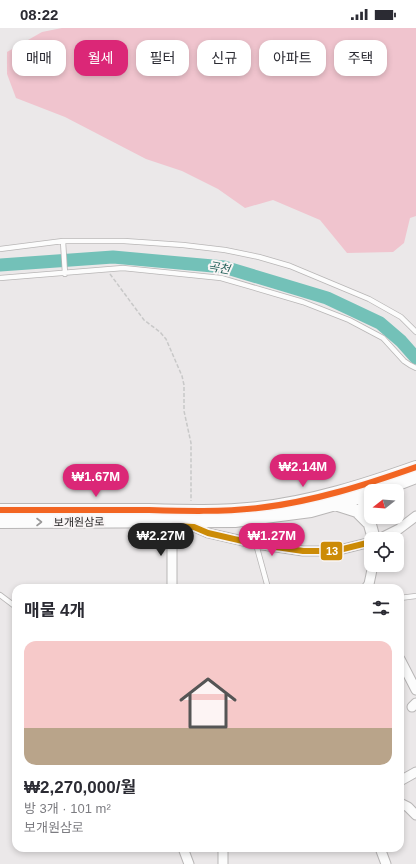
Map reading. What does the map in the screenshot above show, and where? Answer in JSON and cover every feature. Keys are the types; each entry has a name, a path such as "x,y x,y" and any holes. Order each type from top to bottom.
{"main road":[{"name":"보개원삼로","path":"381,484 416,467"},
{"path":"398,484 416,477"},
{"name":"보개원삼로","path":"0,510 191,511 258,508 364,492"},
{"name":"보개원삼로","path":"0,522 172,524 235,521 311,511 336,504 364,492"},
{"path":"336,504 357,511 364,516"}],"street":[{"path":"393,532 416,516"},
{"name":"보개원삼로","path":"172,524 194,527 208,533 256,544 297,550 320,552 335,551 364,544"},
{"path":"172,524 172,584"},
{"path":"369,584 372,572"},
{"path":"404,672 416,690"},
{"path":"404,779 416,772"},
{"path":"404,805 416,815"},
{"path":"184,852 189,864"},
{"path":"223,852 223,864"},
{"path":"382,852 386,864"}],"lane":[{"path":"63,241 65,274"},
{"path":"0,250 63,241 124,241 183,245 225,250 259,257 290,266 369,299 401,317 416,332"},
{"path":"0,278 65,274 123,268 221,278 303,302 349,320 383,338 404,361 416,368"},
{"path":"256,544 267,584"},
{"path":"0,595 12,604"},
{"path":"404,598 416,596"}],"path":[{"path":"106,270 144,320 160,332 166,339 182,376 184,385 184,412 191,443 191,511"}],"shaded area":[{"path":"62,28 416,28 416,216 410,218 404,243 393,252 347,253 320,220 273,200 245,208 218,189 182,171 146,159 65,117 16,98 7,74 7,52 12,49 12,76 66,76 66,40 28,40 42,32"}],"waterway":[{"name":"곡천","path":"0,265 113,257 224,267 327,298 380,323 401,341 416,358"}],"transit line":[{"path":"0,510 204,511 258,508 298,502 338,492 416,467"},
{"name":"13","path":"174,526 194,527 208,533 256,544 303,551 335,551 364,544"}]}
